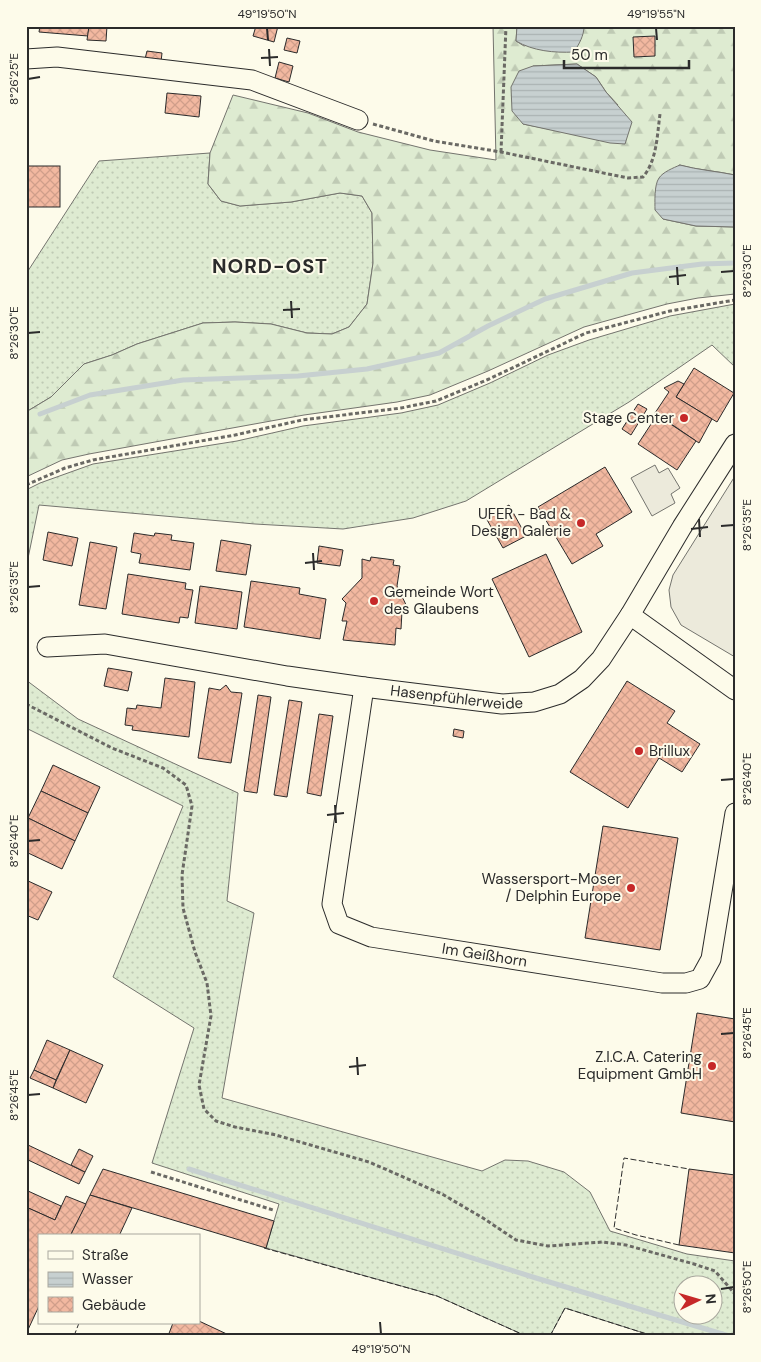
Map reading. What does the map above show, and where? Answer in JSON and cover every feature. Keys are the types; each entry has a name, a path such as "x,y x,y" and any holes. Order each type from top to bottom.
{"street":[{"path":"26,59 57,57 252,80 358,120"},
{"name":"Hasenpfühlerweide","path":"47,647 105,644 287,676 364,687 502,704 534,702 560,694 582,680 601,659 735,444"},
{"path":"630,615 735,690"},
{"name":"Im Geißhorn","path":"364,687 332,904 339,924 371,937 662,983 686,983 700,980 711,959 735,813"}],"path":[{"path":"501,152 506,26"},
{"path":"358,120 434,141 501,152 628,178 643,177 650,169 654,157 660,114"},
{"path":"26,485 66,468 92,460 235,435 302,420 401,408 436,400 489,379 586,332 670,311 735,300"},
{"path":"26,704 112,748 163,768 186,785 192,806 182,874 184,908 195,952 207,983 211,1016 199,1085 204,1109 216,1121 235,1127 276,1135 370,1162 442,1194 516,1240 548,1246 603,1242 626,1245 715,1271 735,1294"},
{"path":"151,1172 273,1210"}],"green space":[{"path":"493,26 517,26 516,41 524,46 584,29 584,26 735,26 735,175 679,165 663,219 696,226 735,227 735,294 667,304 584,327 430,395 397,402 304,415 89,454 62,460 26,477 26,412 51,397 84,364 137,344 203,323 271,324 307,333 332,334 349,327 367,304 373,263 372,213 362,196 340,193 291,202 240,206 221,201 208,184 210,153 233,95 308,113 358,132 430,150 496,160","holes":["577,64 596,77 618,105 579,135 523,124 533,66"]},
{"path":"210,153 208,184 221,201 240,206 291,202 340,193 362,196 372,213 373,263 367,304 349,327 332,334 307,333 271,324 203,323 137,344 84,364 51,397 26,412 26,274 99,161"},
{"path":"735,304 735,367 712,345 629,402 466,501 413,518 343,529 255,524 39,505 26,568 26,490 40,483 93,464 237,441 303,426 401,413 438,405 548,355 589,340 670,316"},
{"path":"26,680 78,719 238,793 227,901 254,913 222,1098 482,1171 505,1160 528,1161 564,1172 590,1192 610,1231 687,1254 735,1261 735,1336 653,1336 565,1308 550,1336 526,1336 437,1296 266,1248 279,1204 152,1163 194,1028 113,977 183,806 26,728"}],"shaded area":[{"path":"655,465 659,473 668,468 680,488 671,494 675,503 652,516 631,478"},
{"path":"735,476 735,657 681,625 671,607 669,590 673,575"}],"water":[{"path":"517,26 584,26 584,30 574,52 551,52 516,41"},
{"path":"577,64 596,77 606,92 632,122 625,144 610,143 523,124 512,111 511,87 519,71 533,66"},
{"path":"680,165 735,175 735,227 696,226 663,219 655,210 657,181 666,172"}],"building":[{"path":"40,26 89,26 88,36 39,32"},
{"path":"89,26 107,26 106,41 87,40"},
{"path":"256,26 278,26 274,42 253,36"},
{"path":"655,36 655,56 634,57 633,37"},
{"path":"287,38 300,41 297,53 284,50"},
{"path":"147,51 162,53 161,62 145,59"},
{"path":"279,62 293,66 289,82 275,78"},
{"path":"167,93 201,96 199,117 165,113"},
{"path":"26,166 60,166 60,207 26,207"},
{"path":"694,368 734,393 717,422 676,397"},
{"path":"678,381 684,384 676,397 712,419 699,443 655,413 669,392 664,388"},
{"path":"638,404 647,409 631,435 622,429"},
{"path":"657,415 696,441 677,470 638,444"},
{"name":"UFER - Bad & Design Galerie","path":"605,467 632,512 596,534 603,546 572,564 538,507"},
{"path":"509,505 526,536 503,548 486,518"},
{"path":"48,532 78,538 72,566 43,560"},
{"path":"134,533 154,536 155,533 172,535 171,540 194,543 190,570 139,563 141,554 131,552"},
{"path":"221,540 251,545 246,575 216,571"},
{"path":"90,542 117,547 106,609 79,605"},
{"path":"319,546 343,550 340,566 317,563"},
{"path":"546,554 582,632 529,657 492,579"},
{"name":"Gemeinde Wort des Glaubens","path":"371,557 394,560 393,565 400,566 397,586 408,609 402,611 401,629 396,628 395,645 343,640 347,621 342,621 346,603 342,599 362,578 362,559 370,561"},
{"path":"128,574 186,583 185,589 193,590 188,618 180,617 179,623 122,614"},
{"path":"251,581 300,588 299,594 326,599 320,639 244,627"},
{"path":"200,586 242,592 237,629 195,623"},
{"path":"108,668 132,672 128,691 104,686"},
{"path":"165,678 195,682 189,737 132,730 133,726 125,725 127,708 136,709 137,705 161,708"},
{"name":"Brillux","path":"627,681 675,711 667,723 700,744 682,772 659,758 628,808 570,772"},
{"path":"226,685 231,692 242,693 231,763 198,758 209,688 220,690"},
{"path":"258,695 271,697 257,793 244,791"},
{"path":"289,700 302,702 287,797 274,795"},
{"path":"319,714 333,716 321,796 307,793"},
{"path":"454,729 464,731 463,738 453,736"},
{"path":"53,765 100,787 88,813 41,791"},
{"path":"41,791 88,813 75,841 28,818"},
{"path":"28,818 75,841 62,869 26,852 26,822"},
{"name":"Wassersport-Moser / Delphin Europe","path":"603,826 678,838 660,950 585,938"},
{"path":"26,880 52,892 38,920 26,915"},
{"name":"Z.I.C.A. Catering Equipment GmbH","path":"697,1013 735,1019 735,1122 681,1113"},
{"path":"47,1040 70,1050 56,1080 34,1070"},
{"path":"70,1050 103,1065 86,1103 53,1088"},
{"path":"34,1070 56,1080 53,1088 30,1078"},
{"path":"28,1145 85,1172 79,1184 26,1159 26,1148"},
{"path":"79,1149 93,1156 85,1172 71,1165"},
{"path":"103,1169 274,1221 266,1248 90,1195"},
{"path":"689,1169 735,1175 735,1253 679,1245"},
{"path":"28,1191 61,1206 55,1220 26,1207"},
{"path":"90,1195 132,1208 120,1234 71,1234"},
{"path":"66,1196 86,1204 71,1234 38,1234 38,1308 26,1334 26,1207 55,1220"},
{"path":"200,1321 231,1336 168,1336 173,1324 200,1324"}],"waterway":[{"path":"40,414 90,395 183,380 298,376 367,369 439,353 488,326 545,299 632,273 702,264 735,263"},
{"path":"189,1169 536,1278 729,1336"}],"fence":[{"path":"679,1245 614,1228 624,1158 689,1169"},
{"path":"264,1248 437,1296 526,1336"},
{"path":"550,1336 565,1308 653,1336"},
{"path":"74,1336 79,1324"}],"place":[{"name":"Stage Center","path":"684,418"},
{"name":"UFER - Bad & Design Galerie","path":"581,523"},
{"name":"Gemeinde Wort des Glaubens","path":"374,601"},
{"name":"Brillux","path":"639,751"},
{"name":"Wassersport-Moser / Delphin Europe","path":"631,888"},
{"name":"Z.I.C.A. Catering Equipment GmbH","path":"712,1066"}],"district":[{"name":"NORD-OST","path":"270,266"}]}
